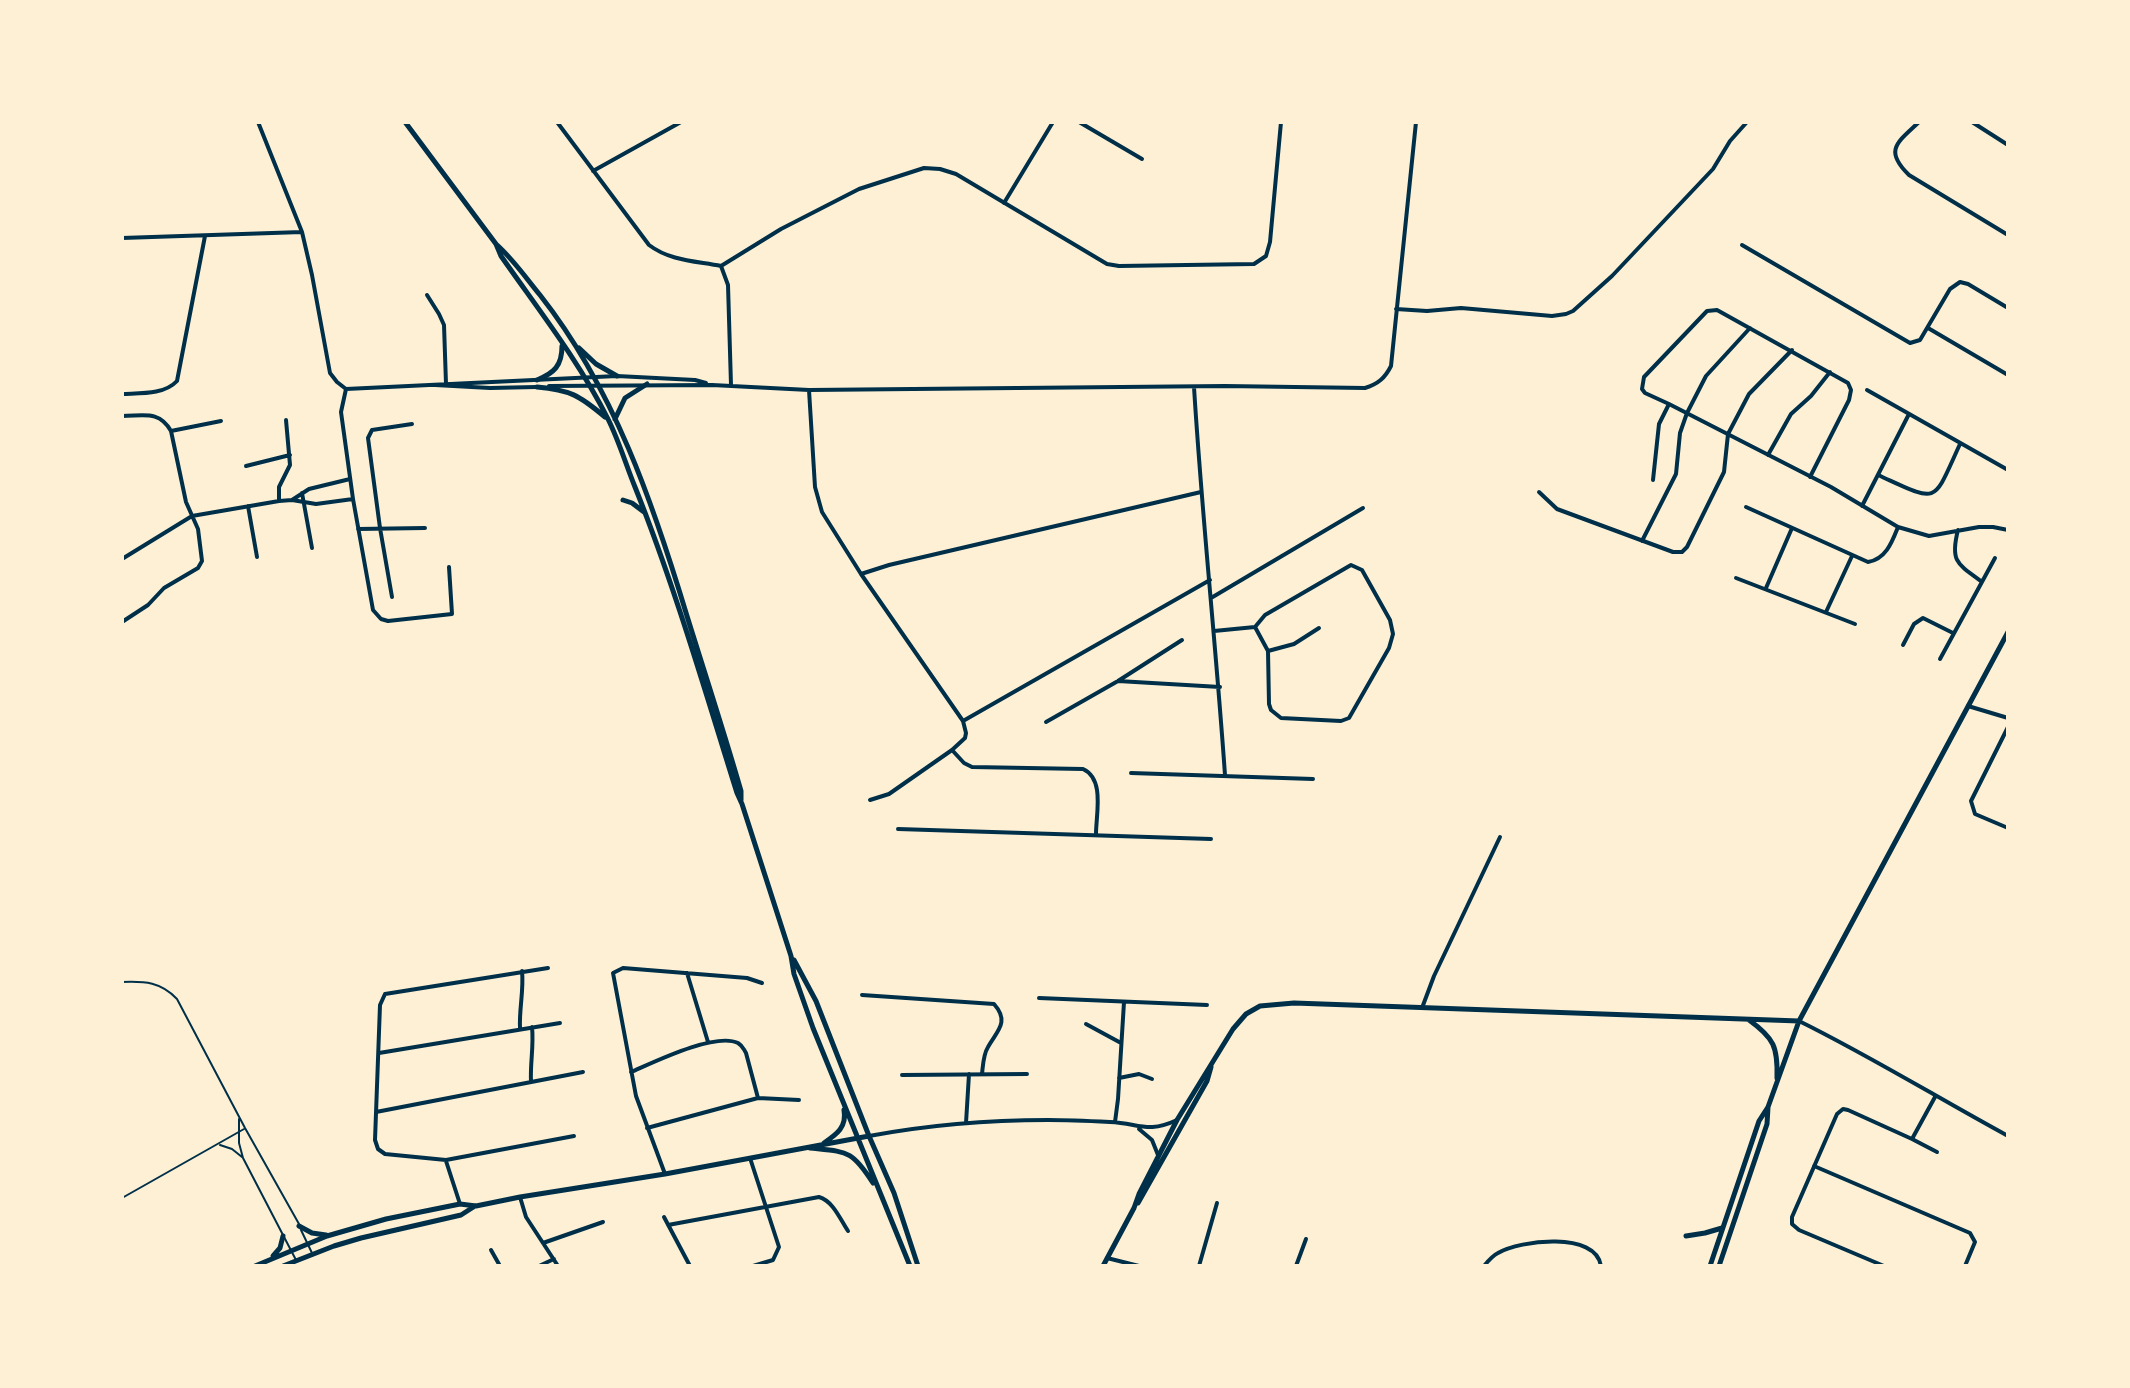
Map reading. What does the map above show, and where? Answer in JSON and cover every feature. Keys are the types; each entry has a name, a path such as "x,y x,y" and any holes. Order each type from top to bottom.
{"street":[{"path":"258,122 302,232 330,373 346,389 537,383 731,385 809,390 1365,388 1380,381 1391,366 1416,122"},
{"path":"405,122 496,244 534,288 570,338 598,385 668,575 791,956 794,974 910,1266"},
{"path":"557,122 636,230 655,250 675,258 721,266 781,229 859,189 912,170 932,168 948,171 1107,264 1254,264 1266,256 1270,242 1281,122"},
{"path":"593,171 681,122"},
{"path":"1004,203 1053,122"},
{"path":"1079,122 1142,159"},
{"path":"1396,309 1427,311 1461,308 1552,316 1573,311 1612,276 1713,169 1747,122"},
{"path":"1919,122 1894,149 1898,163 1909,175 2008,235"},
{"path":"1972,122 2008,145"},
{"path":"122,238 302,232"},
{"path":"122,394 159,391 170,388 177,381 205,236"},
{"path":"496,244 501,256 612,420 646,491 677,581 741,791 741,801"},
{"path":"1742,245 1906,341 1917,342 1950,289 1960,282 2008,308"},
{"path":"721,266 728,285 731,385"},
{"path":"427,295 444,325 446,385"},
{"path":"1810,477 1849,400 1851,390 1848,383 1717,310 1707,311 1644,377 1641,385 1643,391 1810,477 1898,527 1929,536 1993,527 2008,530"},
{"path":"1642,541 1676,474 1680,433 1687,413 1706,376 1750,328"},
{"path":"1928,328 2008,375"},
{"path":"570,338 591,361 617,376"},
{"path":"537,383 558,367 562,343"},
{"path":"1539,492 1557,509 1678,553 1687,547 1724,472 1728,434 1749,394 1792,350"},
{"path":"1768,455 1791,414 1811,396 1830,372"},
{"path":"537,383 617,376 695,380 712,385"},
{"path":"537,383 572,393 612,420"},
{"path":"612,420 625,398 647,384"},
{"path":"1194,387 1225,775"},
{"path":"346,389 341,412 373,610 381,619 388,621 452,614 449,567"},
{"path":"809,390 817,499 830,526 861,574 966,728 965,738 952,750 889,794 870,800"},
{"path":"1867,390 2008,470"},
{"path":"1653,480 1659,424 1669,404"},
{"path":"1862,506 1909,414"},
{"path":"122,416 157,416 171,431 186,502 198,529 202,563 164,588 148,605 122,622"},
{"path":"279,501 279,487 290,465 286,420"},
{"path":"171,431 221,421"},
{"path":"392,597 368,442 372,430 412,424"},
{"path":"1878,475 1923,495 1933,494 1941,486 1960,444"},
{"path":"246,466 290,455"},
{"path":"292,500 309,489 350,479"},
{"path":"861,574 1201,492"},
{"path":"302,493 312,548"},
{"path":"122,559 192,516 279,501 316,504 353,499"},
{"path":"623,500 645,513"},
{"path":"248,506 257,557"},
{"path":"1746,507 1868,562 1883,555 1898,527"},
{"path":"1211,598 1363,508"},
{"path":"358,529 425,528"},
{"path":"1765,589 1792,528"},
{"path":"1958,530 1954,550 1958,564 1981,581"},
{"path":"1825,613 1852,556"},
{"path":"1940,659 1995,558"},
{"path":"1214,631 1255,627 1265,615 1351,565 1362,570 1392,626 1392,641 1353,715 1345,721 1289,719 1275,715 1271,710 1268,651 1255,627"},
{"path":"1736,578 1855,624"},
{"path":"963,721 1210,580"},
{"path":"1903,645 1914,624 1923,618 1953,633"},
{"path":"1268,651 1294,644 1319,628"},
{"path":"1710,1266 1759,1121 1768,1107 1799,1021 2008,632"},
{"path":"1046,722 1182,640"},
{"path":"1118,681 1220,687"},
{"path":"1968,706 2008,718"},
{"path":"2008,727 1971,801 1975,814 2008,828"},
{"path":"952,750 972,767 1088,771 1097,787 1096,834"},
{"path":"1131,773 1313,779"},
{"path":"898,829 1211,839"},
{"path":"1422,1008 1500,837"},
{"path":"791,956 816,1001 897,1201 918,1266"},
{"path":"548,968 385,994 380,1005 375,1140 380,1152 446,1160 574,1136"},
{"path":"665,1174 636,1096 613,973 623,968 747,978 762,983"},
{"path":"520,1029 522,971"},
{"path":"687,973 708,1042"},
{"path":"862,995 994,1004 1000,1012 1000,1027 987,1048 982,1074"},
{"path":"1039,998 1207,1005"},
{"path":"1115,1122 1124,1002"},
{"path":"1103,1266 1158,1155 1202,1077 1239,1021 1260,1006 1294,1003 1799,1021 1857,1050 2008,1136"},
{"path":"1749,1020 1764,1031 1773,1044 1777,1057 1777,1083"},
{"path":"379,1053 560,1023"},
{"path":"1086,1024 1121,1043"},
{"path":"531,1082 532,1027"},
{"path":"631,1072 708,1042 736,1042 749,1062 758,1098"},
{"path":"1134,1208 1144,1196 1207,1081 1211,1067"},
{"path":"376,1112 583,1072"},
{"path":"966,1123 969,1074"},
{"path":"902,1075 1027,1074"},
{"path":"1119,1078 1139,1074 1152,1079"},
{"path":"824,1144 844,1124 839,1091"},
{"path":"1912,1139 1935,1097"},
{"path":"647,1128 758,1098 799,1100"},
{"path":"1719,1266 1767,1124 1768,1107"},
{"path":"1884,1266 1794,1227 1792,1217 1837,1114 1843,1109 1937,1152"},
{"path":"255,1266 307,1243 386,1219 460,1204 476,1206 665,1174 869,1136 966,1123 1048,1120 1115,1122 1137,1127 1160,1126 1177,1120"},
{"path":"1137,1127 1152,1140 1158,1155"},
{"path":"804,1148 850,1154 863,1167 882,1198"},
{"path":"750,1158 778,1242 778,1252 769,1262 753,1266"},
{"path":"446,1160 460,1204"},
{"path":"1814,1166 1967,1231 1975,1242 1965,1266"},
{"path":"520,1197 526,1217 558,1266"},
{"path":"668,1225 813,1197 824,1198 831,1204 848,1231"},
{"path":"1199,1266 1217,1203"},
{"path":"283,1266 361,1238 461,1215 476,1206"},
{"path":"664,1217 690,1266"},
{"path":"543,1243 603,1222"},
{"path":"299,1226 327,1236"},
{"path":"1686,1236 1722,1228"},
{"path":"269,1260 280,1248 283,1236"},
{"path":"1296,1266 1306,1239"},
{"path":"1484,1266 1507,1249 1558,1241 1593,1252 1601,1261 1601,1266"},
{"path":"491,1250 500,1266"},
{"path":"1107,1258 1139,1266"},
{"path":"539,1266 554,1259"}],"lane":[{"path":"122,982 156,983 177,999 312,1254"},
{"path":"239,1115 239,1143 243,1158 296,1261"},
{"path":"122,1198 245,1128"},
{"path":"218,1145 232,1149 243,1158"}]}
